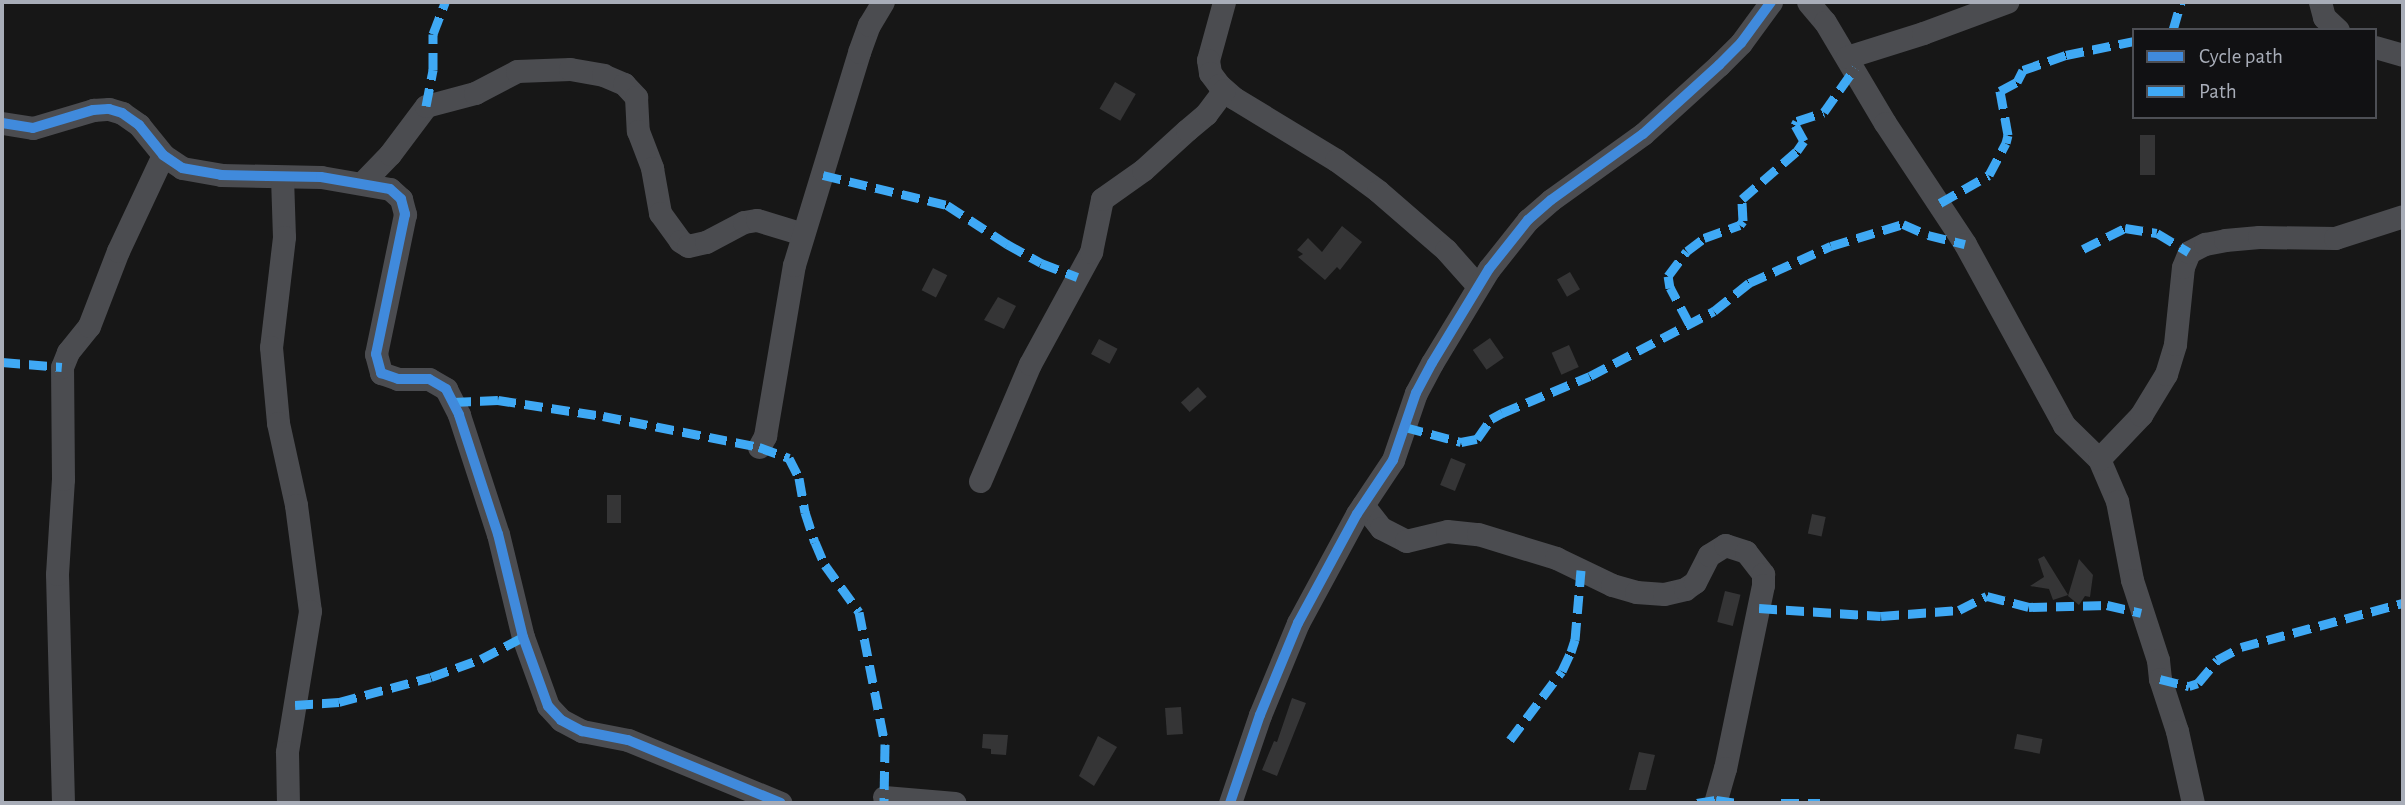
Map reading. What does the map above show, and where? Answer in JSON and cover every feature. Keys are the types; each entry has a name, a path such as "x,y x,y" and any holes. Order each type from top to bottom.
{"street":[{"path":"759,447 765,436 794,265 859,52 869,25 883,2"},
{"path":"1224,2 1208,60 1210,73 1224,90 1305,140 1378,191 1446,250 1478,286"},
{"path":"1230,803 1287,649 1363,505 1392,460 1416,393 1448,332 1478,286 1528,220 1551,200 1643,134 1741,43 1772,2"},
{"path":"1808,2 1825,22 1885,123 1978,267 2064,425 2099,459 2118,501 2132,580 2158,660 2160,679 2177,731 2193,803"},
{"path":"1847,57 2007,2"},
{"path":"2320,2 2324,17 2336,28"},
{"path":"2377,48 2403,55"},
{"path":"362,183 390,154 426,106 475,93 517,71 570,69 603,75 624,84 636,97 638,131 652,168 660,213 680,241 688,246 706,242 744,222 757,220 803,234"},
{"path":"980,481 1030,364 1091,252 1102,199 1143,170 1187,131 1206,114 1224,90"},
{"path":"2,123 33,128 93,110 109,109 122,113 139,125 163,155 182,168 204,174 321,177 390,189 401,199 405,214 376,354 381,373 398,379 429,379 446,389 459,415 498,534 523,637 548,706 561,720 582,731 628,740 781,803"},
{"path":"63,803 57,574 63,467 62,367 68,352 89,326 118,251 163,155"},
{"path":"282,177 284,237 272,358 278,424 296,505 310,611 287,752 288,803"},
{"path":"2099,459 2141,415 2165,374 2175,344 2183,267 2189,252 2206,244 2259,237 2335,238 2403,216"},
{"path":"1363,505 1381,528 1406,541 1447,531 1470,533 1556,558 1612,585 1636,592 1664,594 1685,589 1695,582 1709,555 1725,545 1745,552 1763,574 1763,585 1716,800"},
{"path":"884,797 955,803"}],"building":[{"path":"1115,82 1136,94 1120,121 1100,109"},
{"path":"2140,135 2155,135 2155,175 2140,175"},
{"path":"1342,226 1362,242 1340,270 1337,267 1325,280 1298,257 1303,254 1297,250 1308,238 1322,252"},
{"path":"933,268 947,275 936,298 922,290"},
{"path":"1570,272 1580,289 1567,297 1557,280"},
{"path":"998,297 1016,306 1004,329 984,320"},
{"path":"1490,338 1504,358 1487,370 1473,350"},
{"path":"1099,339 1118,349 1110,364 1091,354"},
{"path":"1569,345 1579,367 1561,375 1552,353"},
{"path":"1198,387 1207,397 1190,412 1181,402"},
{"path":"1451,458 1466,464 1455,491 1440,485"},
{"path":"607,495 621,495 621,523 607,523"},
{"path":"1812,514 1826,517 1822,536 1808,534"},
{"path":"2044,556 2068,595 2053,600 2049,589 2030,586 2044,577 2038,559"},
{"path":"2079,559 2093,575 2090,597 2085,596 2079,605 2068,596"},
{"path":"1725,591 1741,595 1733,626 1717,622"},
{"path":"1292,698 1306,703 1277,776 1262,770 1274,741 1277,742"},
{"path":"1181,707 1183,734 1167,735 1165,708"},
{"path":"983,734 1008,735 1006,755 991,754 991,749 982,748"},
{"path":"2017,734 2043,739 2040,754 2014,749"},
{"path":"1098,736 1117,747 1094,786 1079,776"},
{"path":"1639,752 1655,755 1646,790 1629,790"}],"marked path":[{"path":"426,106 433,70 433,34 445,2"},
{"path":"2174,28 2181,2"},
{"path":"1940,203 1989,175 2008,135 2000,91 2017,82 2023,70 2066,55 2132,41"},
{"path":"1689,323 1670,288 1668,276 1687,251 1704,238 1740,225 1743,221 1742,199 1797,151 1804,141 1795,125 1797,121 1824,112 1855,68"},
{"path":"823,175 947,205 1041,263 1077,277"},
{"path":"1405,427 1461,442 1477,439 1491,419 1502,413 1590,376 1714,311 1749,283 1831,246 1903,224 1928,235 1965,244"},
{"path":"2083,249 2125,228 2157,233 2189,252"},
{"path":"2,362 62,367"},
{"path":"453,402 498,400 603,416 759,447 789,458 799,478 805,512 825,565 859,612 885,744 884,803"},
{"path":"1510,740 1562,671 1571,652 1575,640 1581,570"},
{"path":"1759,608 1881,616 1959,610 1987,596 2029,607 2107,605 2141,613"},
{"path":"2160,679 2189,686 2198,683 2217,660 2241,647 2403,603"},
{"path":"295,705 339,702 431,677 481,659 523,637"},
{"path":"1697,803 1716,800 1737,803"},
{"path":"1781,803 1820,803"}],"cycle path":[{"path":"1230,803 1260,715 1298,623 1357,514 1393,460 1416,393 1489,269 1528,220 1551,200 1643,134 1719,65 1741,43 1771,2"},
{"path":"2,123 33,128 93,110 109,109 122,113 139,125 163,155 182,168 221,175 321,177 390,189 401,199 405,214 376,354 381,373 398,379 429,379 446,389 459,415 498,534 523,637 548,706 561,720 582,731 628,740 781,803"}]}
